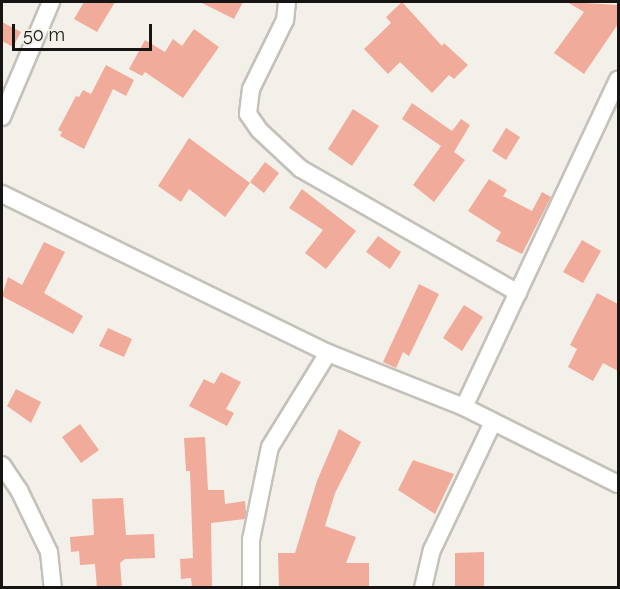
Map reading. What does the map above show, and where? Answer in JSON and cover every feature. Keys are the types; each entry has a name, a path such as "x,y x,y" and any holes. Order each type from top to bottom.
{"street":[{"path":"2,117 51,2"},
{"path":"287,2 285,20 251,89 248,114 259,130 301,169 518,293"},
{"path":"464,407 618,79"},
{"path":"2,194 328,353 464,407 618,484"},
{"path":"250,588 251,540 270,447 328,353"},
{"path":"423,588 432,550 493,422"},
{"path":"2,465 19,490 49,552 53,588"}],"building":[{"path":"84,2 115,2 97,32 74,19"},
{"path":"200,2 243,2 234,19"},
{"path":"402,2 442,46 444,43 468,65 454,79 449,75 432,93 400,62 388,74 364,49 391,23 386,17"},
{"path":"567,2 618,5 618,24 584,74 554,53 584,12"},
{"path":"2,22 21,32 13,47 2,41"},
{"path":"194,29 219,47 183,98 145,72 142,76 129,69 145,40 165,52 173,39 182,46"},
{"path":"106,65 134,80 126,96 113,89 84,149 60,136 62,132 58,130 76,96 79,97 83,90 91,94"},
{"path":"412,103 452,131 461,119 470,125 454,152 465,160 434,202 413,185 441,146 402,119"},
{"path":"353,109 379,126 352,166 328,149"},
{"path":"506,128 520,137 506,160 492,151"},
{"path":"189,138 250,183 225,217 189,189 181,202 158,186"},
{"path":"265,162 279,173 264,193 250,182"},
{"path":"489,179 507,190 503,196 532,211 542,192 551,197 522,254 496,241 501,232 468,211"},
{"path":"302,189 356,231 326,269 305,253 323,230 289,208"},
{"path":"378,236 401,252 390,269 366,252"},
{"path":"582,240 601,251 583,283 563,272"},
{"path":"44,242 65,252 44,293 83,316 73,334 2,296 8,277 22,285"},
{"path":"419,284 439,294 409,356 403,352 396,368 383,362"},
{"path":"597,293 618,304 618,371 603,363 593,381 568,367 577,349 570,345"},
{"path":"464,305 483,317 462,351 443,338"},
{"path":"108,328 132,339 124,357 99,346"},
{"path":"221,372 241,382 226,409 234,413 227,426 189,406 204,379 214,384"},
{"path":"16,389 41,402 31,423 7,406"},
{"path":"80,424 99,450 81,463 62,437"},
{"path":"339,429 361,442 335,493 325,526 356,537 346,563 369,563 369,588 279,588 278,553 295,553 317,481"},
{"path":"205,437 208,490 224,490 225,504 245,501 246,513 245,519 211,523 212,588 192,588 191,578 181,579 180,559 193,558 190,471 186,471 184,438"},
{"path":"413,460 454,474 435,514 398,490"},
{"path":"123,498 126,535 154,534 155,558 125,559 120,563 122,588 97,588 95,564 80,565 79,551 71,552 70,537 94,535 92,499"},
{"path":"484,552 484,588 455,588 455,553"}]}
